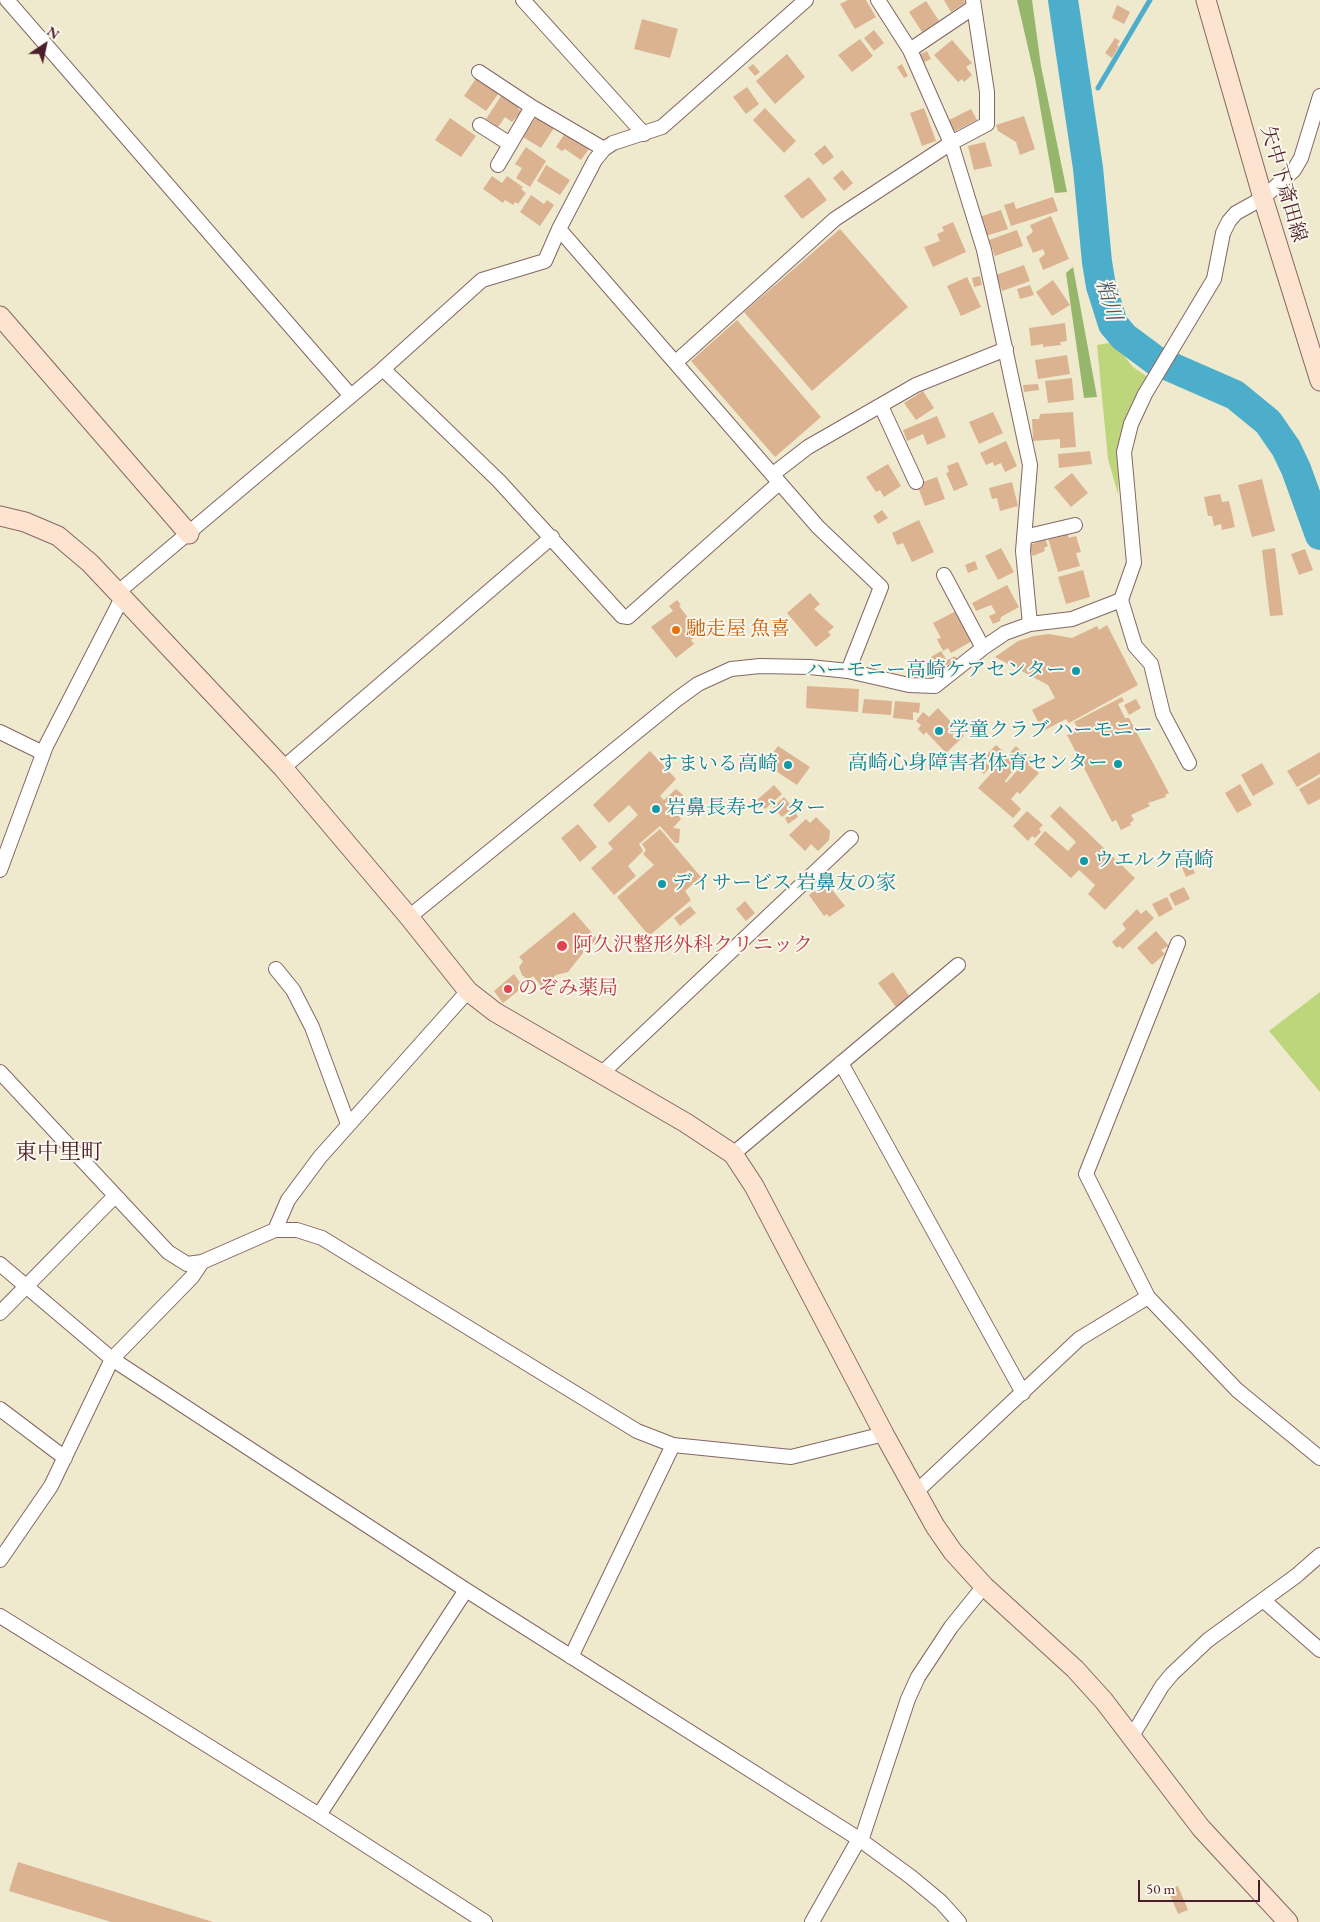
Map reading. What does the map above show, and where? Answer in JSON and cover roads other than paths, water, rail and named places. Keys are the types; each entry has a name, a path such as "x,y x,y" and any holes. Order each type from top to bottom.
{"street":[{"path":"7,0 351,396"},
{"path":"523,0 644,134"},
{"path":"0,870 43,753 119,595 383,369 482,280 545,261 559,228 594,160 604,149 613,143 662,127 806,0"},
{"path":"878,0 910,50 951,143 984,250 1030,465 1023,552 1030,624"},
{"name":"矢中下斎田線","path":"1206,0 1263,198 1320,381"},
{"path":"676,362 835,219 951,143 987,124 987,92 974,3 910,50"},
{"path":"479,72 532,107 604,149"},
{"path":"1189,763 1163,714 1151,664 1135,646 1121,600 1134,563 1124,452 1131,424 1146,394 1214,279 1223,233 1229,221 1236,213 1263,198 1294,170 1301,158 1320,96"},
{"path":"498,165 532,107"},
{"path":"480,125 510,144"},
{"path":"559,228 818,527 881,587 848,672"},
{"path":"0,316 189,534"},
{"path":"383,369 552,537 622,616 628,617 808,447 916,385 1006,349"},
{"path":"881,406 916,482"},
{"path":"0,516 24,522 58,536 90,563 283,768 409,917 468,991 494,1012 686,1123 732,1154 754,1186 884,1434 916,1492 953,1552 984,1586 1075,1668 1132,1736 1201,1828 1288,1922"},
{"path":"1024,538 1075,525"},
{"path":"283,768 552,537"},
{"path":"944,575 983,648"},
{"path":"409,917 698,684 732,669 760,666 810,667 848,672 909,685 935,686 1005,633 1030,624 1072,619 1121,600"},
{"path":"0,732 43,753"},
{"path":"600,1075 851,838"},
{"path":"1178,943 1086,1174 1148,1297 1237,1390 1320,1458"},
{"path":"732,1154 958,965"},
{"path":"276,969 293,990 312,1027 348,1124"},
{"path":"275,1230 288,1200 320,1157 468,991"},
{"path":"841,1063 1023,1393"},
{"path":"0,1072 114,1197 168,1252 187,1264 202,1262 275,1230 297,1230 322,1238 637,1431 673,1445 791,1457 884,1434"},
{"path":"0,1313 114,1197"},
{"path":"0,1560 51,1486 112,1359 192,1277 202,1262"},
{"path":"0,1264 24,1287 112,1359 466,1590 860,1840 911,1877 941,1902 959,1922"},
{"path":"916,1492 1079,1339 1148,1297"},
{"path":"0,1409 65,1458"},
{"path":"571,1657 673,1445"},
{"path":"1132,1736 1162,1686 1172,1674 1208,1640 1296,1576 1320,1555"},
{"path":"812,1922 860,1840 908,1699 918,1676 951,1627 984,1586"},
{"path":"320,1815 466,1590"},
{"path":"1263,1600 1320,1650"},
{"path":"0,1616 320,1815 485,1922"}],"waterway":[{"name":"粕川","path":"1063,0 1088,168 1097,262 1101,286 1113,324 1124,337 1155,360 1235,395 1268,422 1286,448 1296,469 1320,535"},
{"path":"1098,88 1150,0"}],"place":[{"name":"馳走屋 魚喜","path":"676,630"},
{"name":"ハーモニー高崎ケアセンター","path":"1076,671"},
{"name":"学童クラブ ハーモニー","path":"939,731"},
{"name":"高崎心身障害者体育センター","path":"1118,764"},
{"name":"すまいる高崎","path":"788,765"},
{"name":"岩鼻長寿センター","path":"656,809"},
{"name":"ウエルク高崎","path":"1084,861"},
{"name":"デイサービス 岩鼻友の家","path":"662,884"},
{"name":"阿久沢整形外科クリニック","path":"562,946"},
{"name":"のぞみ薬局","path":"508,989"}],"district":[{"name":"東中里町","path":"59,1153"}]}
